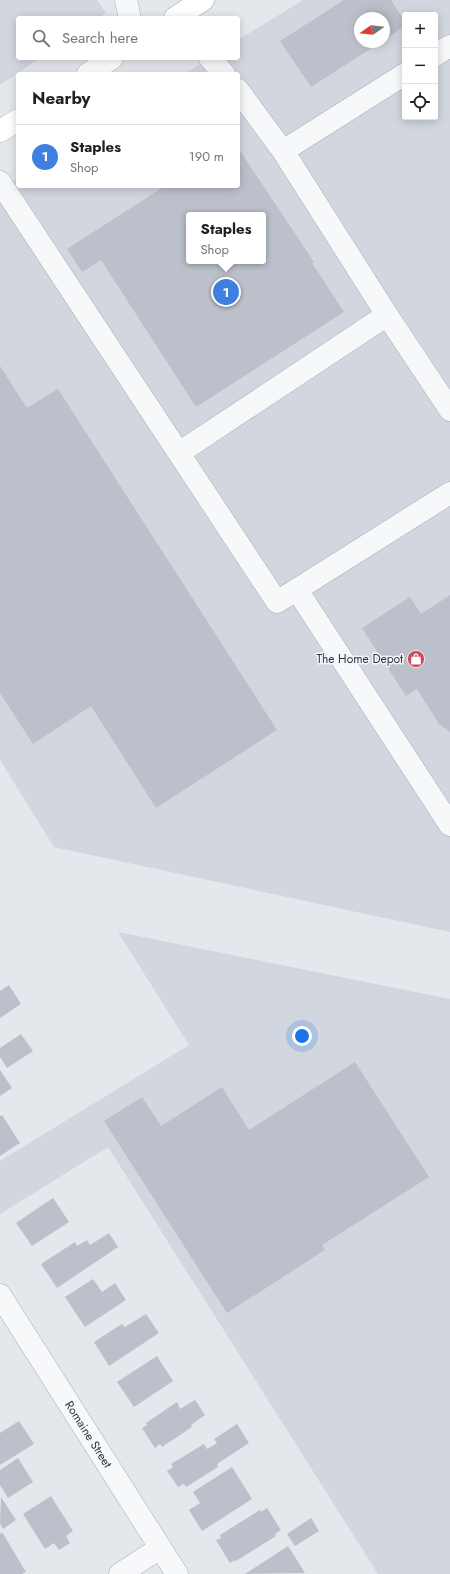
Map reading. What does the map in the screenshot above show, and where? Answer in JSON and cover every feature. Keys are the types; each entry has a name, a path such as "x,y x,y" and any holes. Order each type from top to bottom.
{"main road":[{"path":"177,16 196,1"},
{"path":"91,72 109,60"},
{"path":"0,131 16,121"}],"street":[{"path":"126,0 130,16"},
{"path":"438,53 450,46"},
{"path":"212,60 222,72"},
{"path":"283,151 402,76"},
{"path":"240,93 283,151 387,315 450,410"},
{"path":"0,182 278,602 450,493"},
{"path":"179,453 387,315"},
{"path":"297,590 450,825"},
{"name":"Romaine Street","path":"0,1295 177,1574"},
{"path":"120,1574 160,1548"}],"shaded area":[{"path":"0,0 97,0 106,13 102,16 16,16 16,60 37,60 19,72 16,72 16,74 0,85"},
{"path":"303,0 450,0 450,932 54,847 0,760 0,189 16,179 16,188 240,188 240,72 187,72 207,60 240,60 240,39"},
{"path":"118,932 450,999 450,1574 378,1574 108,1147 0,1214 0,1161 189,1045"}],"building":[{"path":"344,0 391,0 402,17 402,28 390,36 390,12 354,12 354,48 372,48 311,87 280,41"},
{"path":"240,151 314,262 312,263 344,312 196,407 101,260 82,272 67,249 162,188 240,188"},
{"path":"0,366 27,408 58,389 277,730 156,808 91,706 33,744 0,693"},
{"name":"The Home Depot","path":"450,595 450,732 439,724 417,689 406,696 362,628 410,597 421,614"},
{"path":"9,985 21,1004 0,1018 0,991"},
{"path":"21,1034 33,1051 7,1068 0,1057 0,1048"},
{"path":"355,1062 429,1177 322,1245 325,1250 227,1313 104,1121 142,1097 161,1126 222,1087 249,1130"},
{"path":"0,1070 12,1088 0,1096"},
{"path":"2,1115 20,1143 0,1156 0,1116"},
{"path":"53,1198 69,1222 32,1246 16,1223"},
{"path":"109,1233 118,1247 57,1288 41,1264 75,1242 77,1246 87,1240 90,1245"},
{"path":"93,1279 102,1292 115,1283 126,1300 85,1327 65,1297"},
{"path":"146,1314 159,1333 109,1366 94,1342 122,1324 125,1327"},
{"path":"157,1356 173,1381 134,1407 117,1382"},
{"path":"195,1400 205,1415 191,1425 192,1427 162,1447 160,1444 155,1448 142,1428 147,1425 146,1423 177,1402 180,1409"},
{"path":"19,1421 34,1444 0,1465 0,1433"},
{"path":"237,1424 249,1443 217,1464 218,1467 186,1487 184,1484 178,1487 167,1471 173,1467 171,1464 204,1444 207,1449 217,1443 214,1439"},
{"path":"18,1458 33,1482 8,1498 0,1485 0,1470"},
{"path":"232,1467 252,1499 202,1531 189,1510 200,1503 193,1492"},
{"path":"51,1496 73,1531 66,1536 70,1543 59,1550 54,1543 45,1549 23,1514"},
{"path":"1,1497 16,1520 3,1529 0,1524"},
{"path":"267,1508 281,1530 275,1534 276,1536 236,1561 235,1560 230,1563 216,1540 221,1538 220,1535 260,1510 261,1512"},
{"path":"311,1518 319,1531 295,1546 287,1534"},
{"path":"2,1532 26,1572 22,1574 0,1574 0,1534"},
{"path":"288,1546 305,1573 245,1574"}],"place":[{"name":"Staples","path":"226,292"},
{"name":"The Home Depot","path":"416,659"}]}
